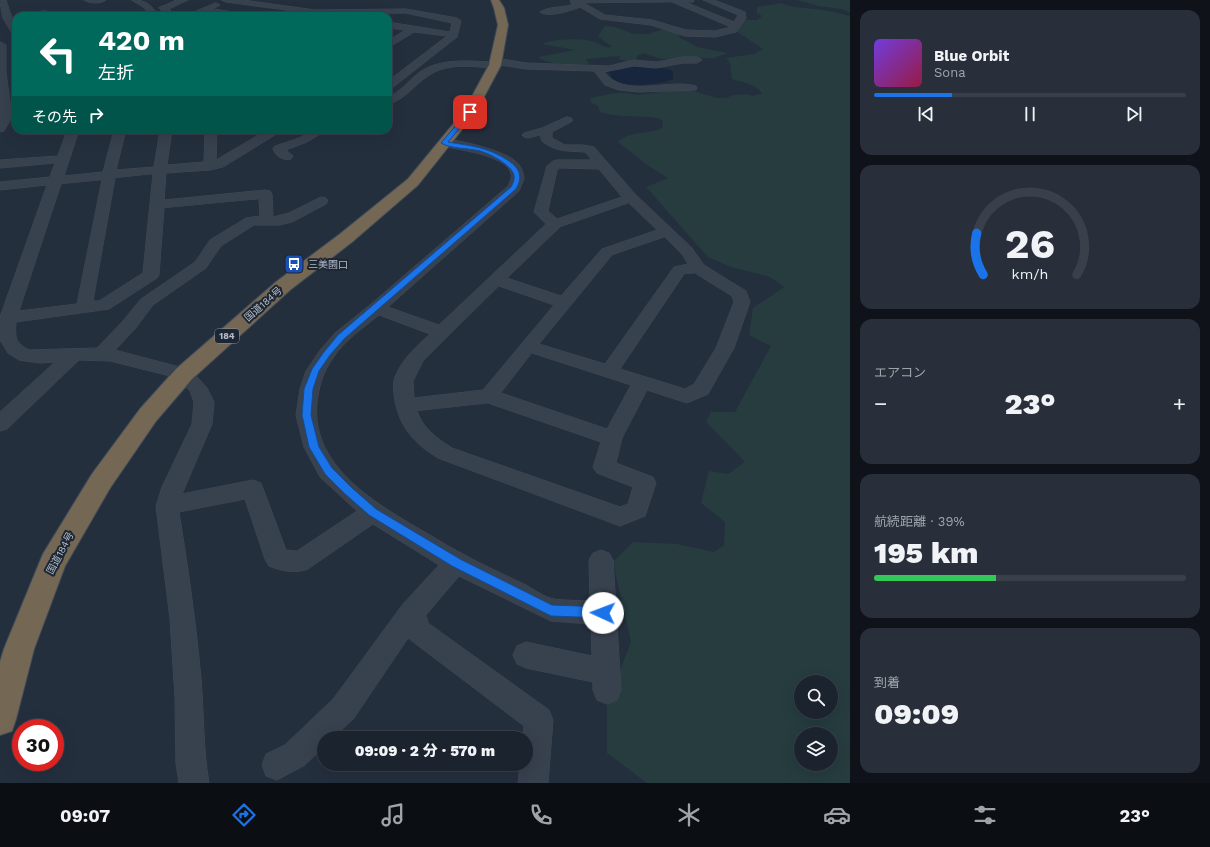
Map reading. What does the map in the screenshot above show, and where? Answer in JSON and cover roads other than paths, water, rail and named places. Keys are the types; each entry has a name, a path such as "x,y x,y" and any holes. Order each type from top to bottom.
{"highway":[{"name":"国道184号","path":"0,719 19,649 53,562 101,481 148,415 184,374 283,286 346,238 413,182 470,112 495,63 503,25 499,8 495,0"}],"street":[{"path":"2,0 7,18 12,26"},
{"path":"88,0 102,0"},
{"path":"136,0 144,4 151,12"},
{"path":"168,12 163,8 184,0"},
{"path":"199,12 226,0 255,2 315,12"},
{"path":"573,2 690,0"},
{"path":"607,2 652,23 685,33 715,34 731,31 742,18 742,14 707,0"},
{"path":"641,1 661,10"},
{"path":"673,1 736,26"},
{"path":"306,2 307,4 323,7 390,7 389,12"},
{"path":"544,12 568,9 573,2"},
{"path":"573,2 603,17 652,23"},
{"path":"204,10 216,12"},
{"path":"297,12 301,10"},
{"path":"392,13 406,11 457,21 454,35 392,83"},
{"path":"7,18 12,17"},
{"path":"695,25 715,34"},
{"path":"392,26 454,35"},
{"path":"392,43 412,29"},
{"path":"0,129 6,117 0,72 2,47"},
{"path":"392,100 430,70 440,66 495,63 526,66 596,68 618,67 634,63 656,65 683,60 697,60"},
{"path":"596,68 610,83 617,87 644,89 681,85 692,88"},
{"path":"4,98 12,98"},
{"path":"528,135 546,130 567,120"},
{"path":"546,130 546,139 552,144 571,149 586,148 590,150 631,198 667,231 696,261 698,268"},
{"path":"72,134 55,180 8,318 6,336 14,349 25,356 40,357 101,354 184,374 198,388 204,402 202,424 167,506 183,619 190,697 191,763 194,783"},
{"path":"84,308 109,175 119,134"},
{"path":"8,318 104,306 150,275 160,170 165,134"},
{"path":"210,166 211,134"},
{"path":"0,186 210,166 219,164 269,134"},
{"path":"287,156 280,152 279,148 303,140 314,134"},
{"path":"444,143 481,149 494,154 514,168 518,174 518,180 514,188 377,308 341,337 323,359 315,371 308,389 306,415 314,447 328,471 347,490 373,512 456,563 551,610 603,613"},
{"path":"0,164 63,159"},
{"path":"555,224 541,212 551,169 557,164 591,164 603,166"},
{"path":"157,205 265,194 267,216 265,220"},
{"path":"631,198 555,224 416,357 403,380 405,406 408,418 426,441 445,453 620,517 637,510 645,482 604,467 612,438 642,382"},
{"path":"101,354 129,325 147,302 201,265 215,243 251,222 285,219 320,201"},
{"path":"489,396 528,346 607,252 667,231"},
{"path":"528,346 687,396 701,389 725,348 742,302 740,294 698,268 679,270 609,371"},
{"path":"496,280 564,303"},
{"path":"377,308 442,332"},
{"path":"0,424 74,355"},
{"path":"405,406 489,396 612,438"},
{"path":"167,506 254,489 277,559 300,562 373,512"},
{"path":"526,655 606,681 601,560"},
{"path":"277,764 295,756 344,708 412,612 456,563"},
{"path":"412,612 418,631 539,720 533,783"}],"water":[{"path":"630,65 669,69 673,72 673,79 644,85 621,84 614,82 608,71"}],"place":[{"name":"三美園口","path":"294,264"}]}
